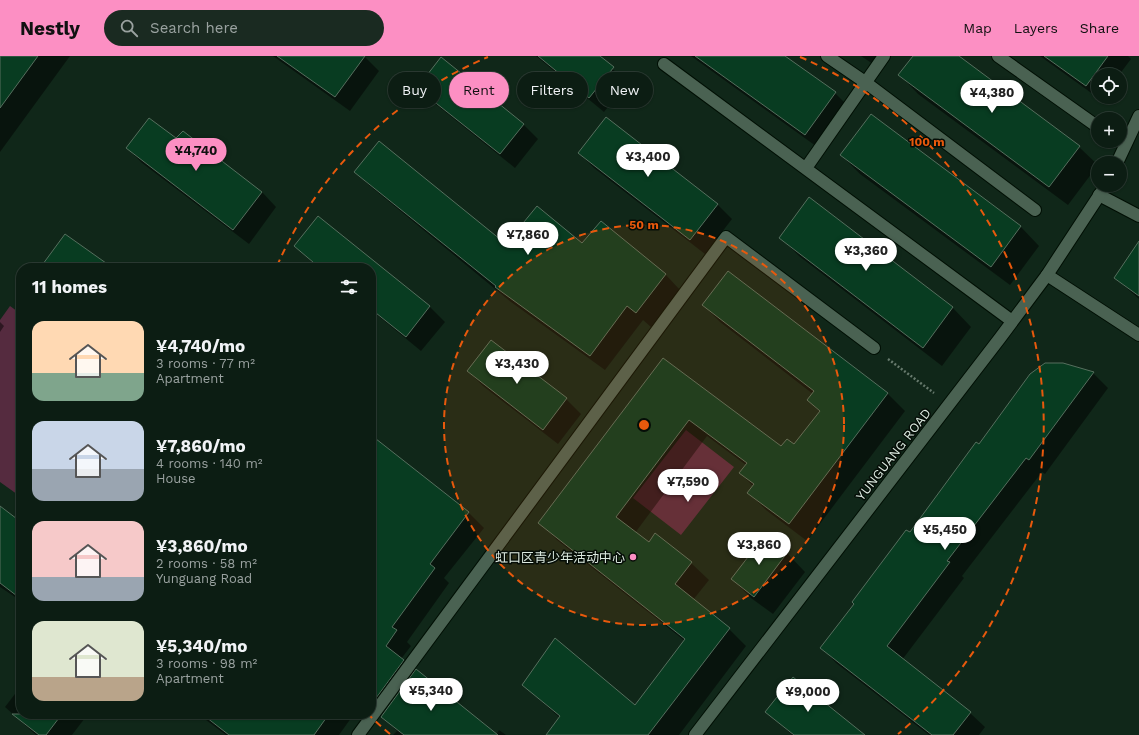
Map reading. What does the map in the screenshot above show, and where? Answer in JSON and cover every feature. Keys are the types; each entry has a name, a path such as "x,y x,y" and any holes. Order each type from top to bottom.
{"street":[{"path":"827,56 865,82 1035,210"},
{"path":"806,168 884,56"},
{"path":"998,56 1091,122"},
{"path":"664,64 1012,321"},
{"path":"1127,134 1139,116"},
{"name":"YUNGUANG ROAD","path":"695,735 1012,321 1046,275 1101,192"},
{"path":"1099,195 1139,216"},
{"path":"376,711 726,237 874,348"},
{"path":"1046,275 1139,335"},
{"path":"358,735 370,719"}],"path":[{"path":"874,348 949,404"}],"shaded area":[{"path":"10,306 16,310 16,493 0,482 0,320"},
{"path":"686,430 734,467 681,535 633,498"}],"building":[{"path":"0,56 38,56 0,108"},
{"path":"277,56 365,56 335,97"},
{"path":"538,56 600,56 614,67 610,72 596,72 596,89 589,98 588,72 557,72"},
{"path":"695,56 785,56 836,92 805,135"},
{"path":"913,56 959,56 1080,146 1049,187 898,75"},
{"path":"1044,56 1108,56 1099,68 1091,68 1091,79 1086,86"},
{"path":"441,57 460,72 449,72 449,108 504,108 524,124 500,154 441,107 441,72 429,72"},
{"path":"871,114 1021,226 991,267 840,155"},
{"path":"606,117 718,204 690,240 578,153"},
{"path":"149,118 176,138 183,131 262,192 233,230 126,148"},
{"path":"379,141 506,244 537,206 582,243 601,221 666,274 636,313 627,306 590,356 495,287 496,286 354,172"},
{"path":"809,197 953,307 923,348 779,238"},
{"path":"318,216 430,306 406,337 376,313 376,263 314,263 294,246"},
{"path":"65,234 106,263 44,263"},
{"path":"1139,241 1139,296 1114,278"},
{"path":"728,271 888,393 789,524 747,493 754,484 739,473 747,463 689,420 616,517 649,542 655,533 692,562 675,584 730,628 648,735 546,735 560,716 522,685 555,638 635,705 685,639 538,523 663,358 781,446 787,439 794,444 820,411 807,400 814,391 702,305"},
{"path":"491,340 567,398 543,430 467,371"},
{"path":"1045,363 1063,363 1094,372 1029,460 1026,458 947,561 950,562 887,646 971,712 953,735 932,735 820,648 854,604 852,602 906,530 910,532 976,442 979,444 1030,374"},
{"path":"376,439 469,512 430,564 435,568 392,627 397,630 386,646 404,660 376,698"},
{"path":"0,506 16,518 16,595 0,583"},
{"path":"765,535 787,553 754,597 731,579"},
{"path":"416,669 498,735 404,735 381,717"},
{"path":"793,677 865,735 794,735 765,712"},
{"path":"18,719 58,719 46,735 39,735"},
{"path":"208,719 325,719 314,735 229,735"}],"place":[{"name":"虹口区青少年活动中心","path":"633,557"}]}
